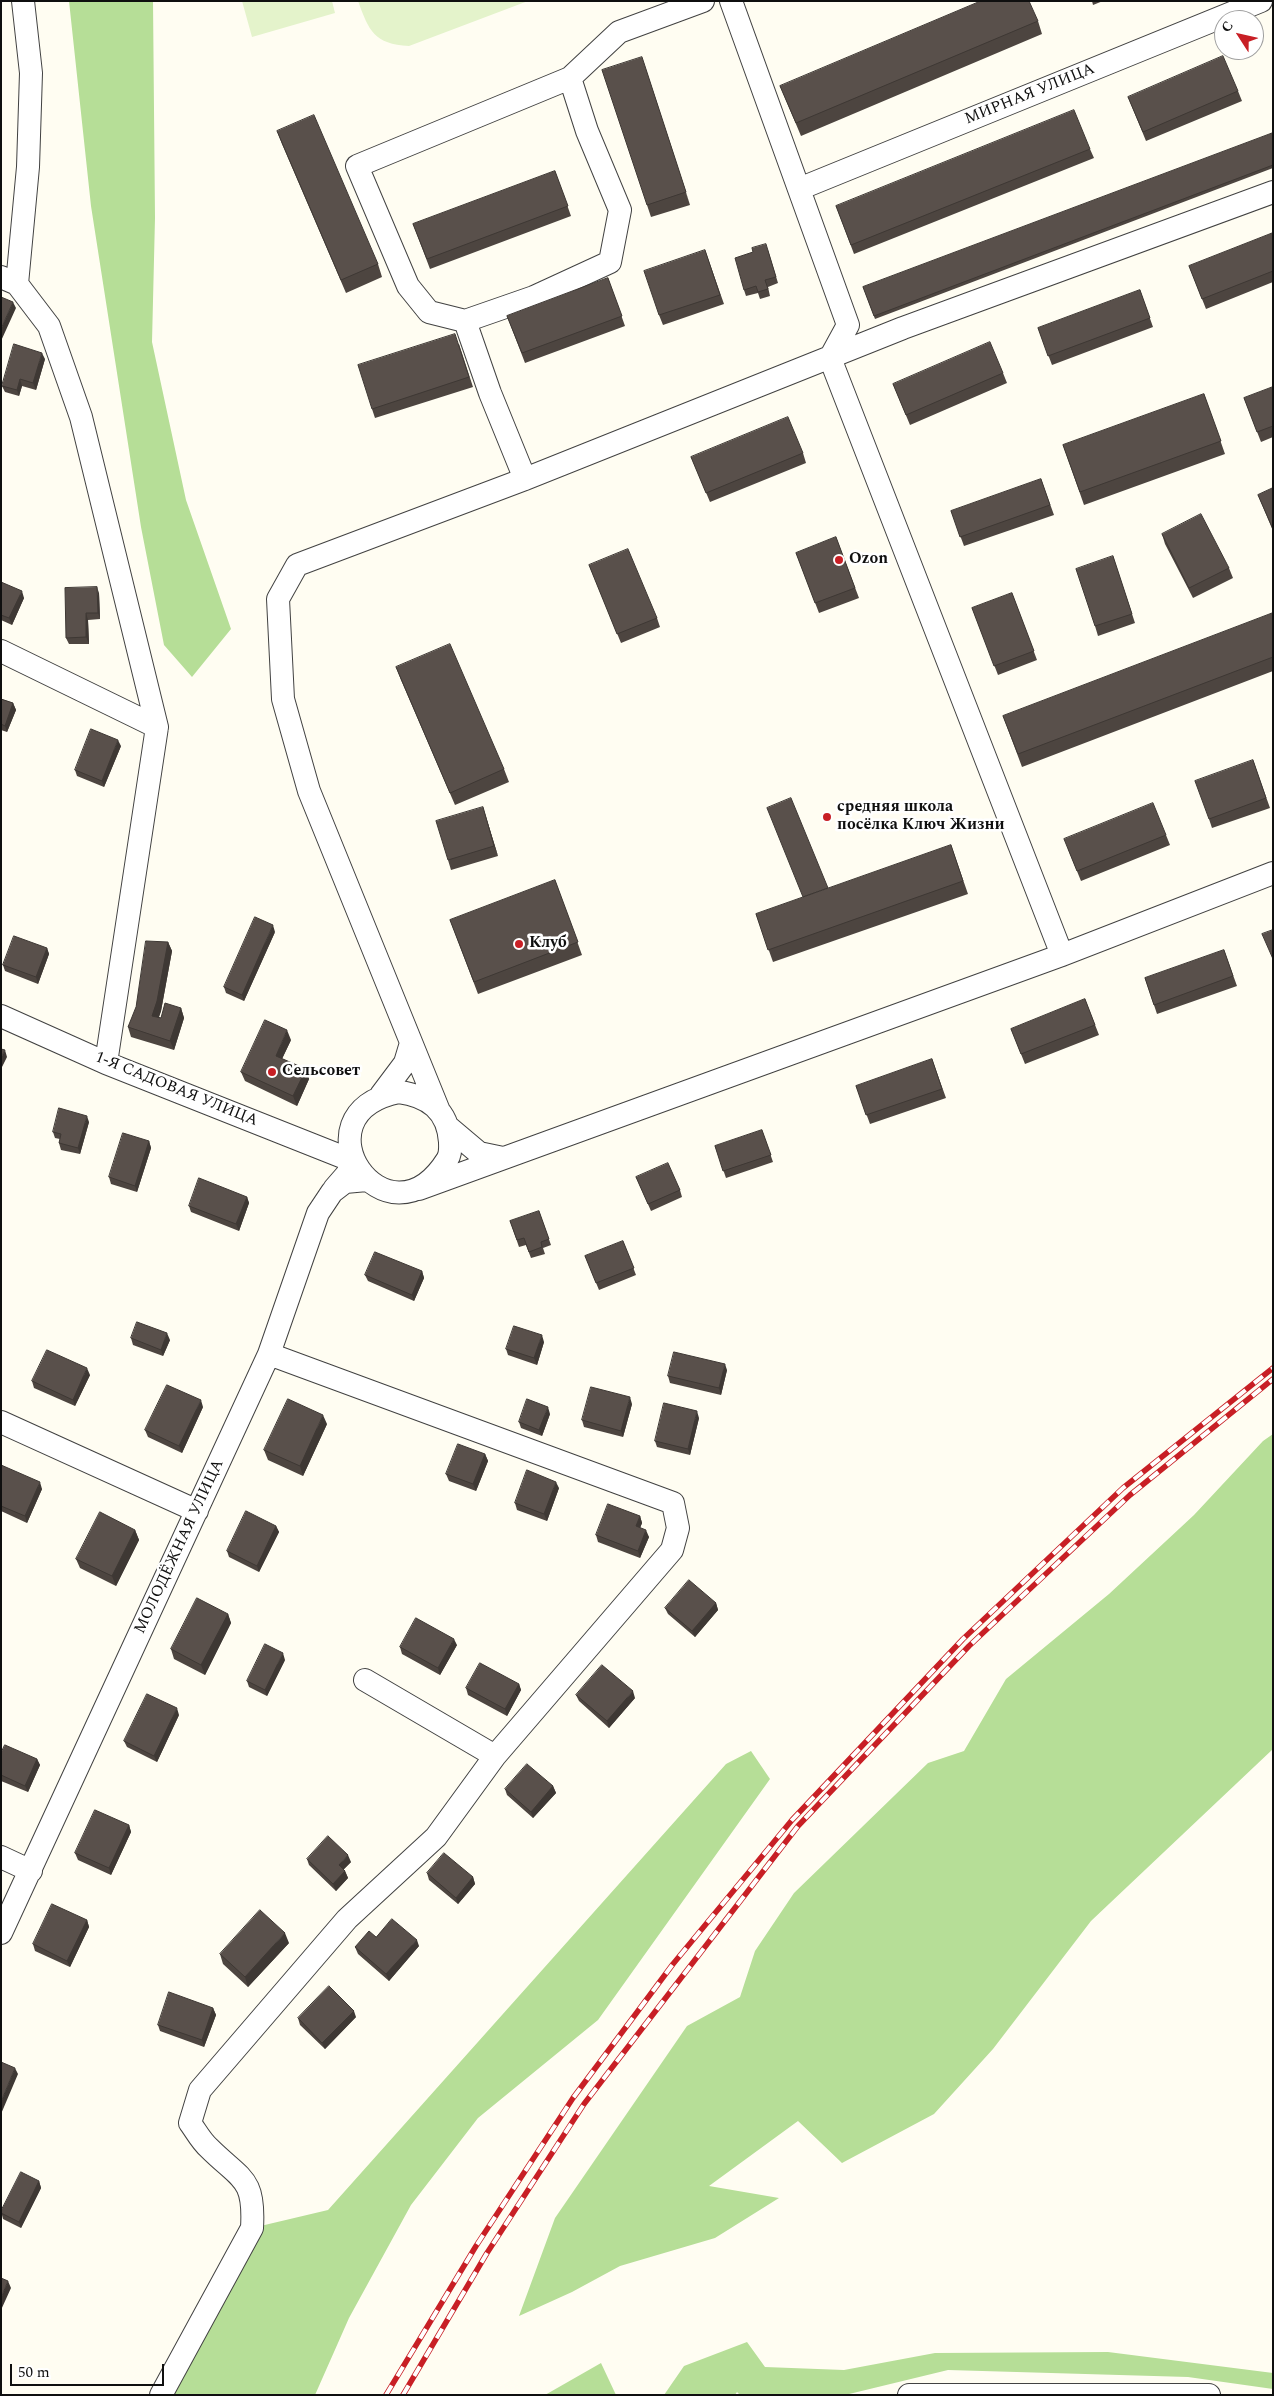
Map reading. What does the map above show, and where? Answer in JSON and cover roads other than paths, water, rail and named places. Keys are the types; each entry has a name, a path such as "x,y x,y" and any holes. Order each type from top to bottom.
{"street":[{"path":"23,1 31,74 28,167 9,280 49,326 81,417 157,727 106,1063"},
{"path":"570,78 587,131 620,210 610,262 534,297 465,321 429,312 408,286 357,166 570,78 619,32 703,1"},
{"path":"731,1 848,326 830,358"},
{"name":"МИРНАЯ УЛИЦА","path":"798,189 1261,1"},
{"path":"418,1189 433,1180 451,1155 443,1118 309,791 283,699 278,599 297,565 525,479 912,324 1273,192"},
{"path":"465,321 490,393 525,479"},
{"path":"830,358 1062,955"},
{"path":"1,651 157,727"},
{"path":"503,1158 479,1153 443,1118 432,1103 416,1094 399,1092 381,1095 366,1104 358,1114 351,1130 349,1141 353,1161 367,1180 390,1192 407,1192 418,1189 1062,955 1273,873"},
{"name":"1-Я САДОВАЯ УЛИЦА","path":"1,1016 106,1063 353,1161"},
{"path":"381,1095 405,1063 411,1043"},
{"path":"332,1192 347,1174 353,1161"},
{"name":"МОЛОДЁЖНАЯ УЛИЦА","path":"1,1934 269,1354 318,1213 332,1192 345,1182 367,1180"},
{"path":"161,2395 252,2228 253,2204 243,2177 207,2147 190,2123 200,2090 347,1918 436,1837 495,1756 672,1550 678,1528 673,1503 269,1354"},
{"path":"1,1422 198,1511"},
{"path":"365,1680 495,1756"},
{"path":"1,1858 31,1871"},
{"path":"909,2395 1209,2395"}],"railway":[{"path":"386,2395 476,2246 573,2098 673,1964 792,1820 963,1639 1123,1488 1273,1368"},
{"path":"403,2395 487,2253 584,2104 798,1826 969,1646 1130,1495 1273,1379"}],"place":[{"name":"Ozon","path":"839,560"},
{"name":"средняя школа посёлка Ключ Жизни","path":"827,817"},
{"name":"Клуб","path":"519,944"},
{"name":"Сельсовет","path":"272,1072"}]}
